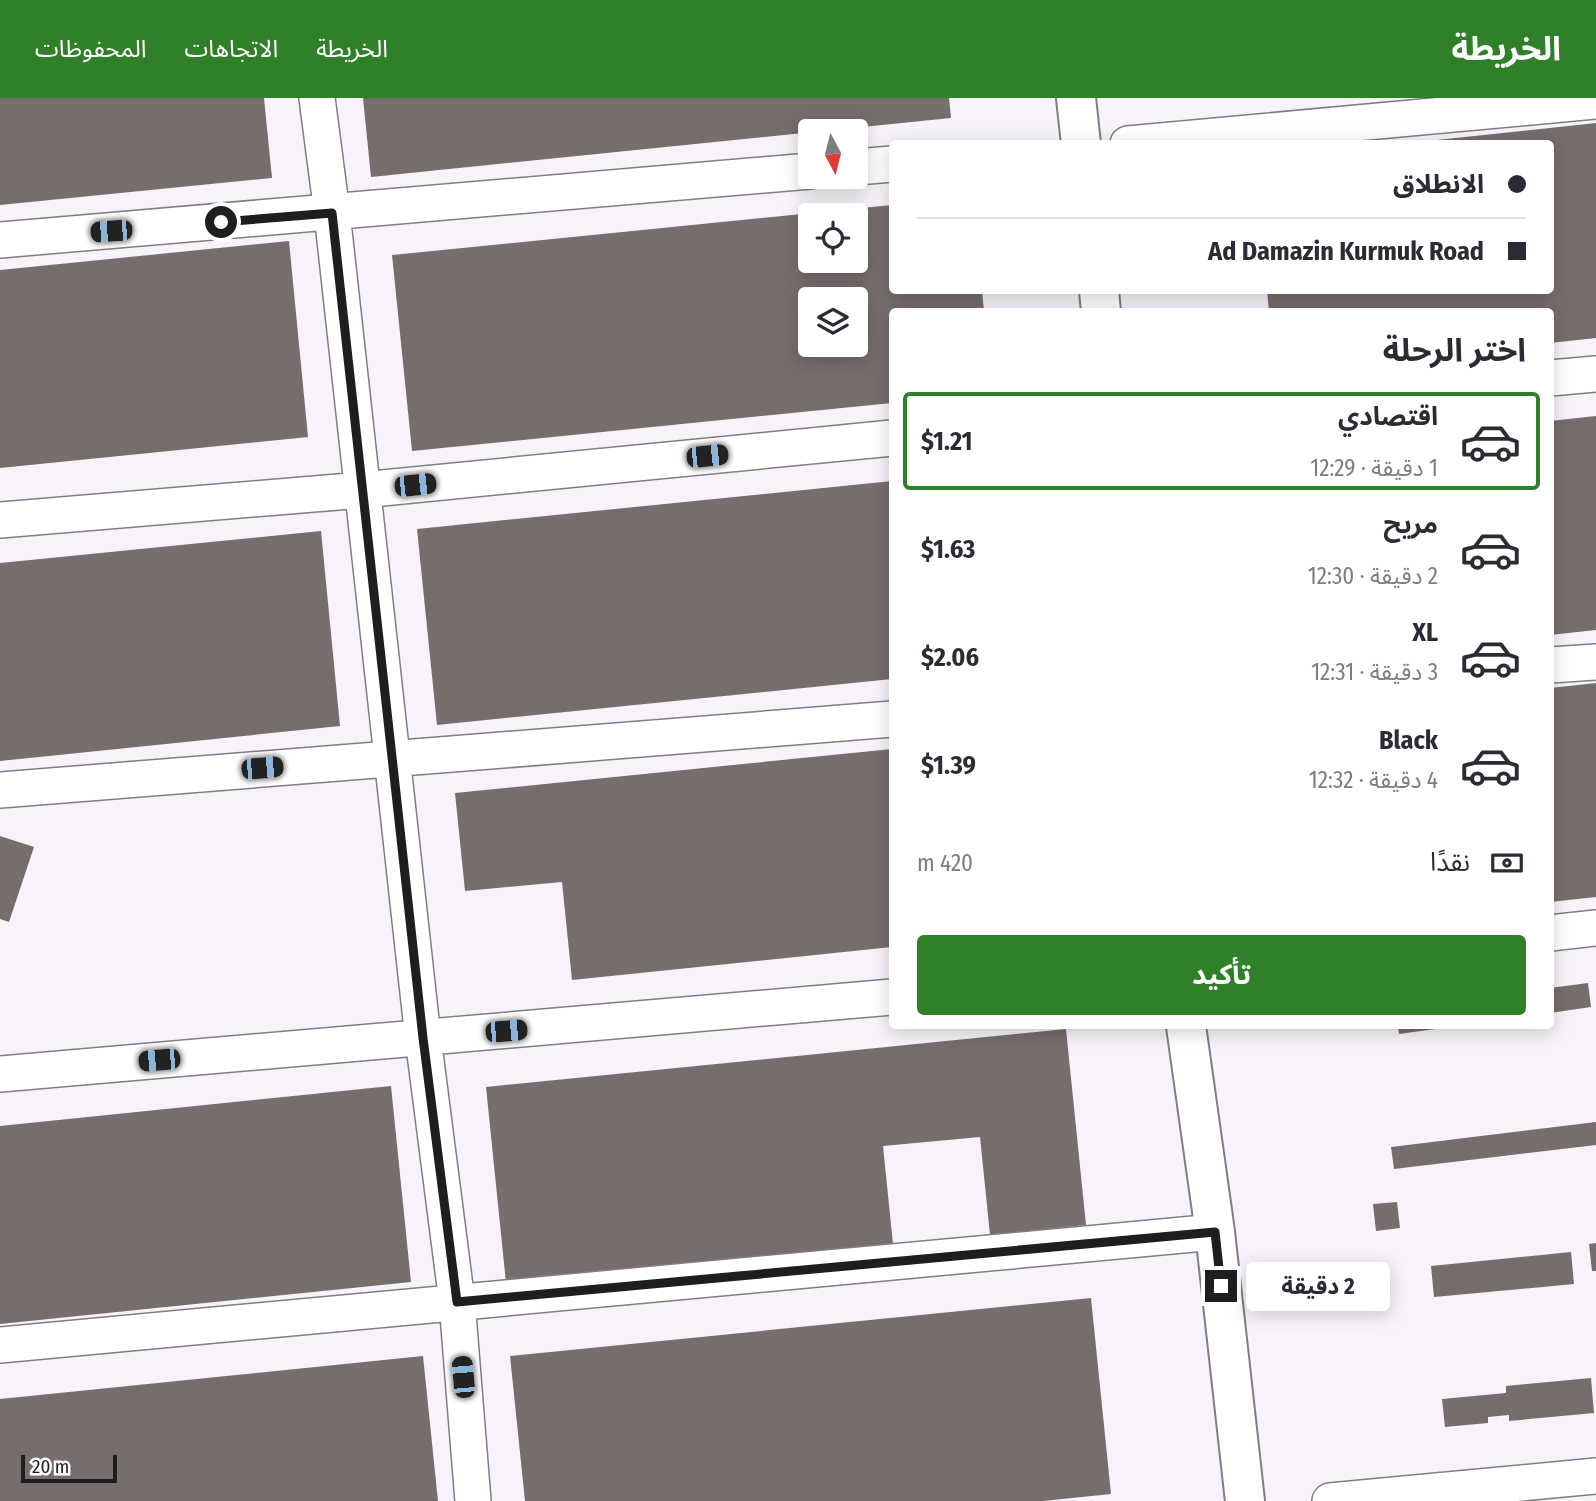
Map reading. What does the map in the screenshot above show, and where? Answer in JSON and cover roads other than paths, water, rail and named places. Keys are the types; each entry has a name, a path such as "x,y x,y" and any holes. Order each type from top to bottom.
{"highway":[{"path":"1076,98 1081,140"},
{"path":"1186,1029 1215,1232 1245,1501"}],"street":[{"path":"317,98 423,1038 457,1302 473,1501"},
{"path":"1172,140 1596,101"},
{"path":"868,166 889,164"},
{"path":"0,240 798,172"},
{"path":"1554,378 1596,374"},
{"path":"0,520 362,491 889,438"},
{"path":"1554,665 1596,662"},
{"path":"0,790 889,719"},
{"path":"1554,933 1596,928"},
{"path":"0,1074 889,997"},
{"path":"0,1345 1215,1232"},
{"path":"1330,1501 1596,1476"}]}
